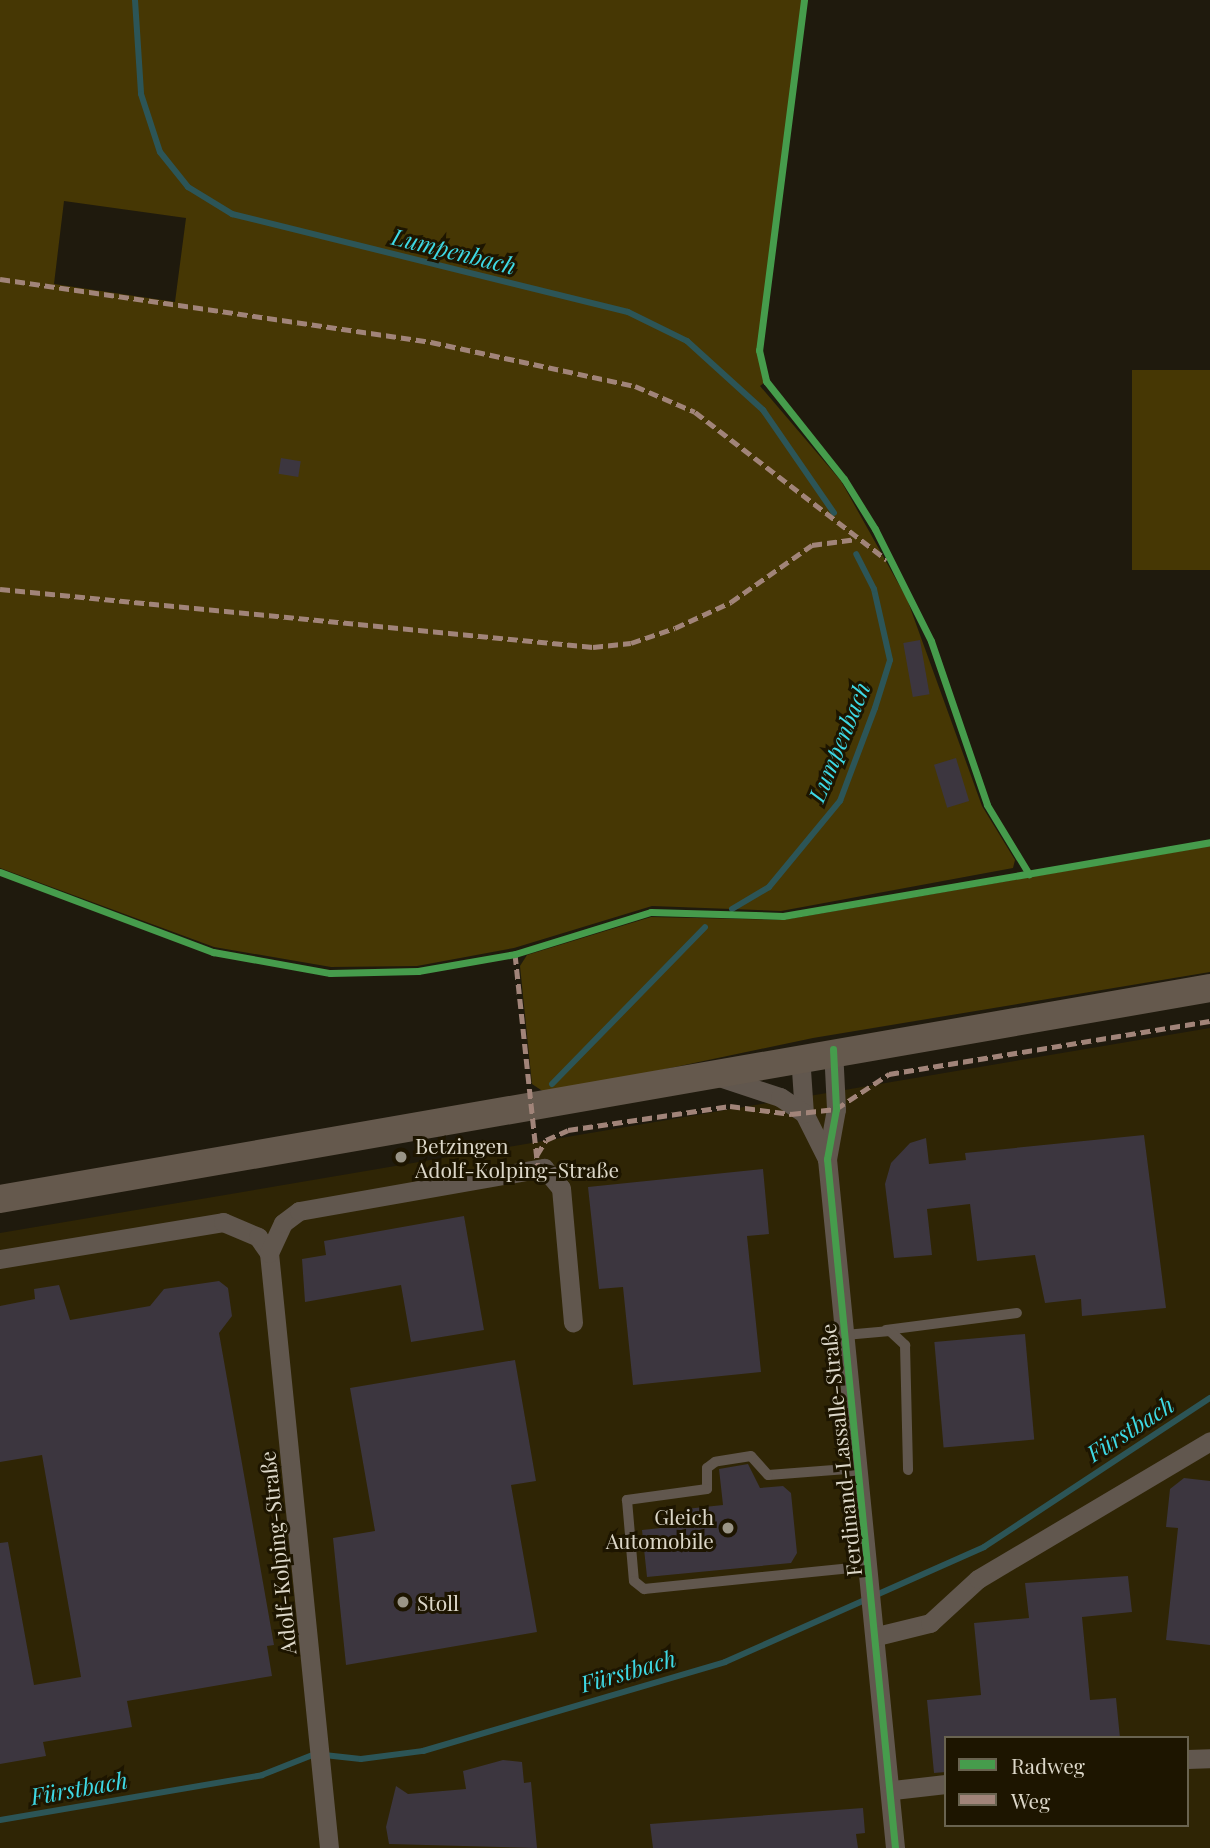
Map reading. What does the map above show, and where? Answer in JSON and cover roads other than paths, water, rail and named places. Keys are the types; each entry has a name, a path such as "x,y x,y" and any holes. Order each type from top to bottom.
{"main road":[{"path":"0,1199 709,1074 833,1049 1210,988"}],"street":[{"name":"Ferdinand-Lassalle-Straße","path":"833,1049 836,1109 827,1159 893,1790 895,1848"},
{"name":"Ferdinand-Lassalle-Straße","path":"800,1055 804,1113 827,1159"},
{"path":"709,1074 751,1085 804,1113"},
{"path":"269,1253 278,1230 299,1211 544,1168 561,1188 573,1322"},
{"path":"0,1259 223,1222 258,1237 269,1253"},
{"name":"Adolf-Kolping-Straße","path":"269,1253 329,1848"},
{"path":"877,1636 930,1623 978,1579 1210,1441"},
{"path":"1189,1759 1210,1758"},
{"path":"893,1790 944,1784"}],"lane":[{"path":"845,1335 1017,1313"},
{"path":"882,1330 905,1345 908,1470"},
{"path":"860,1468 768,1475 751,1456 715,1462 707,1468 707,1489 627,1500 634,1581 644,1589 869,1568"}],"waterway":[{"name":"Lumpenbach","path":"135,0 141,94 160,152 188,187 232,214 628,312 687,341 763,410 834,513"},
{"name":"Lumpenbach","path":"732,909 769,887 840,801 875,708 890,660 874,589 856,554"},
{"name":"Lumpenbach","path":"552,1084 705,927"},
{"name":"Fürstbach","path":"0,1820 262,1775 315,1754 361,1759 423,1751 725,1662 984,1547 1210,1398"}],"place":[{"name":"Betzingen Adolf-Kolping-Straße","path":"401,1157"},
{"name":"Gleich Automobile","path":"728,1528"},
{"name":"Stoll","path":"403,1602"}]}
